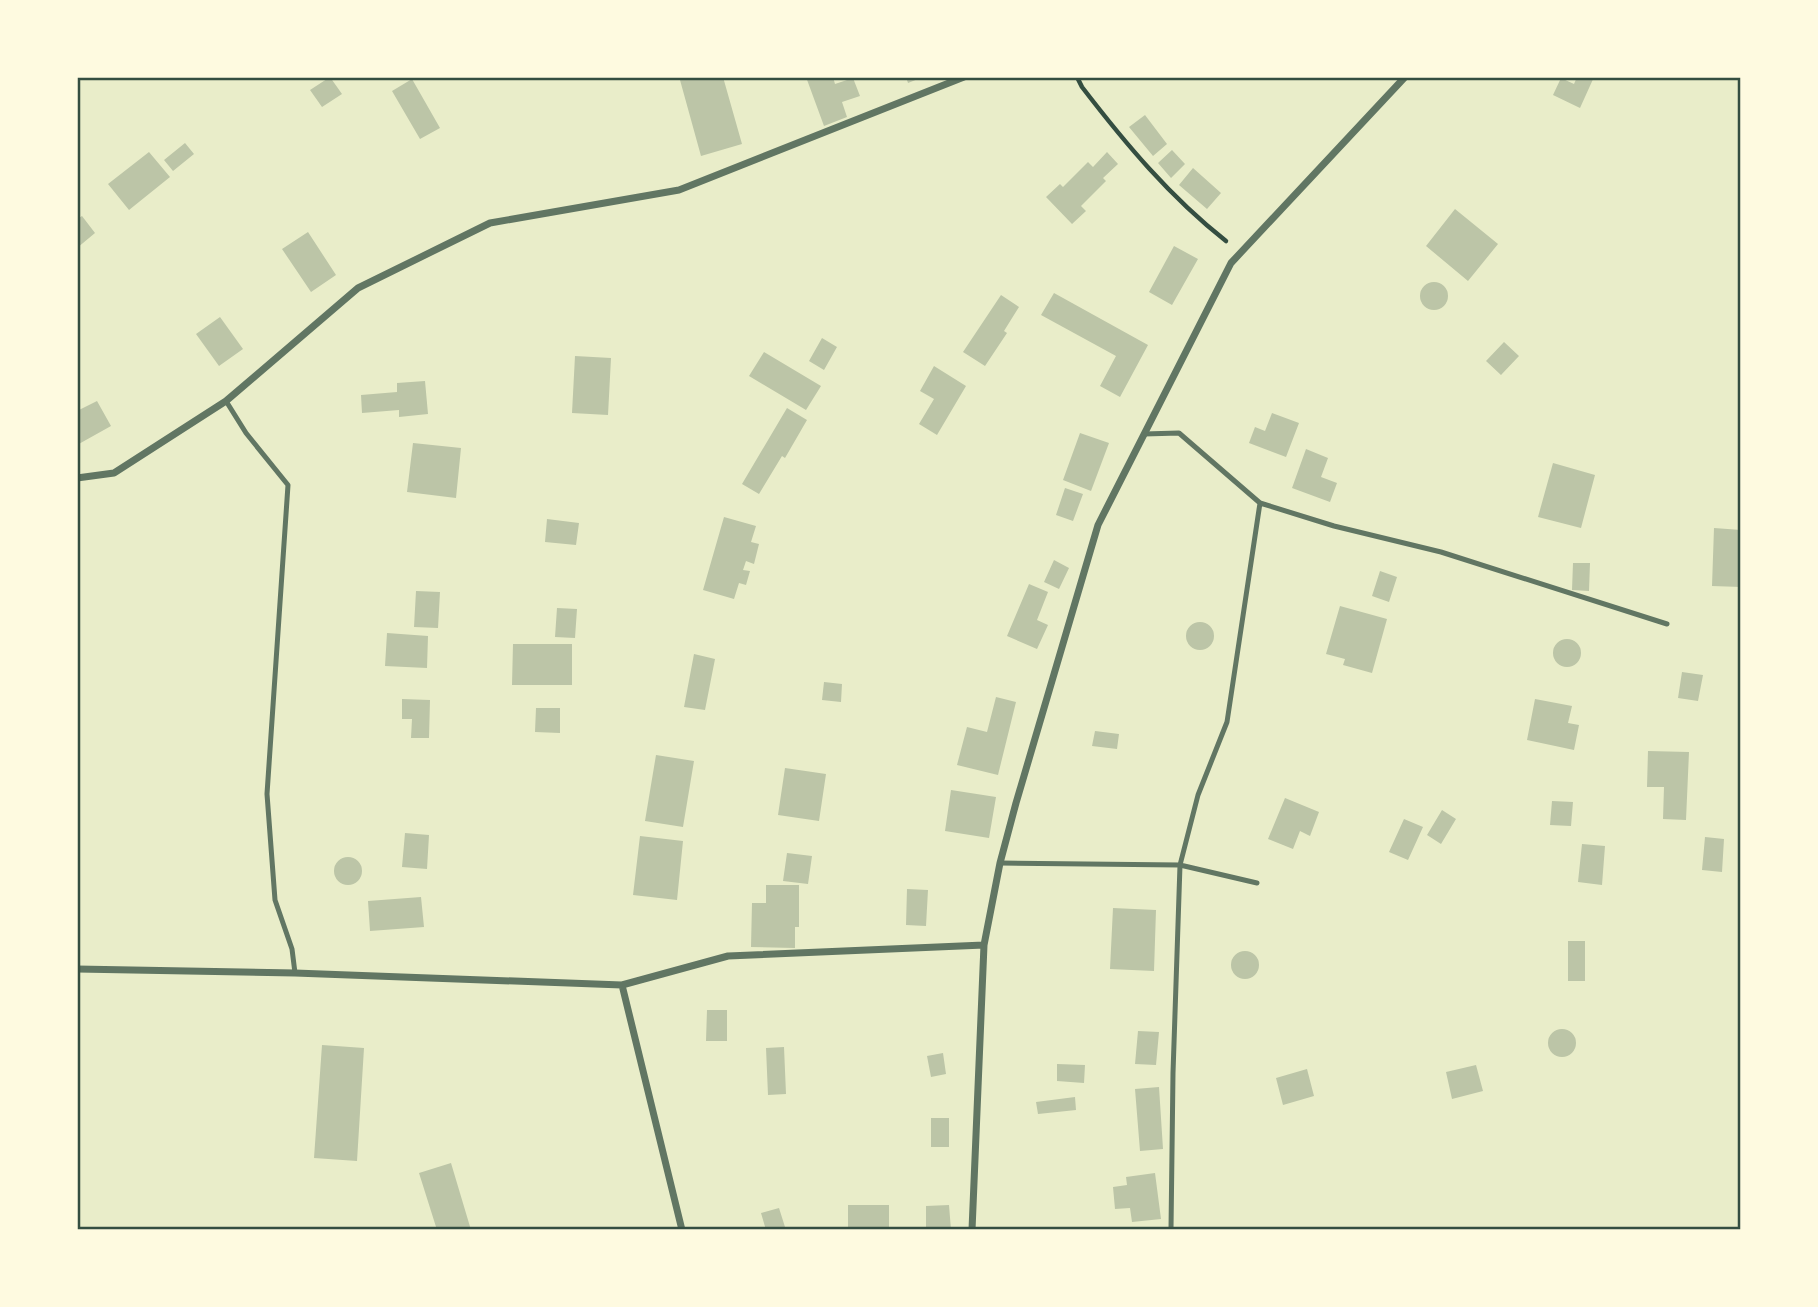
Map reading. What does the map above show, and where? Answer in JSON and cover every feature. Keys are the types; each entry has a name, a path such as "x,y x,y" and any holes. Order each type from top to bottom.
{"street":[{"path":"77,478 114,474 226,401 358,288 490,223 679,190 964,77"},
{"path":"972,1230 984,945 1000,863 1098,525 1231,263 1405,77"},
{"path":"77,969 295,973 622,985 728,956 984,945"},
{"path":"622,985 682,1230"}],"lane":[{"path":"226,401 246,433 288,485 267,794 275,900 292,949 295,973"},
{"path":"1144,434 1179,433 1260,503 1334,526 1441,552 1667,624"},
{"path":"1171,1229 1180,865 1198,795 1227,722 1260,503"},
{"path":"1000,863 1180,865 1257,883"}],"path":[{"path":"1077,77 1132,150 1187,209 1240,253"}],"building":[{"path":"330,77 342,94 322,107 310,90"},
{"path":"691,77 723,77 742,144 701,156 680,80"},
{"path":"806,77 833,77 835,84 853,78 860,96 842,102 847,117 824,126"},
{"path":"906,77 923,77 908,83"},
{"path":"1577,77 1594,77 1580,108 1553,95 1561,78 1574,84"},
{"path":"412,79 440,128 420,139 392,91"},
{"path":"1145,115 1167,144 1153,156 1129,127"},
{"path":"185,143 194,154 173,171 164,160"},
{"path":"1172,150 1185,164 1171,178 1158,163"},
{"path":"149,152 170,177 129,210 108,184"},
{"path":"1107,152 1118,164 1103,178 1106,181 1081,206 1086,211 1072,224 1046,197 1060,184 1063,187 1088,162 1093,167"},
{"path":"1193,168 1221,193 1207,209 1179,185"},
{"path":"1455,209 1498,244 1468,281 1426,246"},
{"path":"82,216 95,233 77,248 77,219"},
{"path":"308,232 336,275 311,292 282,249"},
{"path":"1174,246 1198,259 1172,305 1149,292"},
{"path":"1434,282 1444,286 1448,296 1444,306 1434,310 1424,306 1420,296 1424,286"},
{"path":"1054,293 1148,345 1120,397 1100,386 1116,356 1041,315"},
{"path":"1001,295 1019,307 1004,331 1007,333 985,366 963,352"},
{"path":"220,317 243,349 219,366 196,334"},
{"path":"822,338 837,347 824,370 809,361"},
{"path":"1504,342 1519,356 1501,375 1486,361"},
{"path":"764,352 821,386 806,410 749,376"},
{"path":"575,356 611,358 608,415 572,413"},
{"path":"934,366 966,386 937,435 919,424 934,399 920,391"},
{"path":"425,381 428,414 399,417 399,410 362,413 361,395 397,392 397,383"},
{"path":"97,401 111,426 77,445 77,411"},
{"path":"787,408 807,420 785,458 782,456 759,494 742,484"},
{"path":"1272,413 1299,423 1286,457 1249,443 1255,427 1265,431"},
{"path":"1080,433 1109,443 1091,491 1063,480"},
{"path":"413,443 461,448 456,498 407,492"},
{"path":"1306,449 1328,458 1321,477 1337,483 1330,502 1292,488"},
{"path":"1553,463 1595,475 1581,528 1538,517"},
{"path":"1065,488 1083,494 1073,521 1056,515"},
{"path":"724,517 756,526 751,542 759,544 754,564 746,561 743,570 750,571 746,585 739,583 734,599 703,590"},
{"path":"547,519 579,523 576,545 545,542"},
{"path":"1714,528 1741,530 1741,587 1712,586"},
{"path":"1054,560 1069,568 1059,589 1044,582"},
{"path":"1573,563 1590,563 1589,591 1572,590"},
{"path":"1380,571 1397,577 1389,602 1372,596"},
{"path":"1029,584 1048,592 1037,620 1048,625 1037,649 1007,636"},
{"path":"416,591 440,592 438,628 414,627"},
{"path":"1340,606 1387,619 1372,673 1343,665 1345,659 1326,654"},
{"path":"557,608 577,609 575,638 555,637"},
{"path":"1200,622 1210,626 1214,636 1210,646 1200,650 1190,646 1186,636 1190,626"},
{"path":"387,633 428,636 427,668 385,666"},
{"path":"1567,639 1577,643 1581,653 1577,663 1567,667 1557,663 1553,653 1557,643"},
{"path":"513,644 572,644 572,685 512,685"},
{"path":"694,654 715,659 705,710 684,707"},
{"path":"1682,672 1703,675 1698,701 1678,698"},
{"path":"824,682 842,684 841,702 822,700"},
{"path":"996,697 1016,702 998,775 957,765 967,727 987,732"},
{"path":"402,699 430,700 429,738 411,738 412,719 402,719"},
{"path":"1535,699 1572,706 1568,723 1579,725 1574,750 1527,740"},
{"path":"536,708 560,708 560,733 535,732"},
{"path":"1095,731 1119,734 1117,749 1092,746"},
{"path":"1648,751 1689,752 1686,820 1663,819 1664,787 1647,787"},
{"path":"656,755 694,761 683,827 645,821"},
{"path":"785,768 826,774 819,821 778,815"},
{"path":"951,790 996,797 989,838 945,831"},
{"path":"1285,798 1319,812 1310,836 1300,831 1293,849 1268,839"},
{"path":"1552,801 1573,802 1571,826 1550,825"},
{"path":"1442,810 1456,819 1441,844 1427,835"},
{"path":"1404,819 1423,827 1408,860 1389,852"},
{"path":"405,833 429,835 427,869 402,867"},
{"path":"640,836 683,841 677,900 633,895"},
{"path":"1705,837 1724,839 1722,872 1702,870"},
{"path":"1582,844 1605,846 1602,885 1578,882"},
{"path":"787,853 812,856 808,884 783,881"},
{"path":"348,857 358,861 362,871 358,881 348,885 338,881 334,871 338,861"},
{"path":"766,885 799,885 799,927 795,927 795,948 751,947 752,903 766,903"},
{"path":"907,889 928,890 926,926 906,925"},
{"path":"421,897 424,927 370,931 368,901"},
{"path":"1113,908 1156,910 1154,971 1110,969"},
{"path":"1568,941 1585,941 1585,981 1568,981"},
{"path":"1245,951 1255,955 1259,965 1255,975 1245,979 1235,975 1231,965 1235,955"},
{"path":"707,1010 727,1010 727,1041 706,1041"},
{"path":"1562,1029 1572,1033 1576,1043 1572,1053 1562,1057 1552,1053 1548,1043 1552,1033"},
{"path":"1138,1031 1159,1032 1156,1065 1135,1064"},
{"path":"322,1045 364,1048 357,1161 314,1158"},
{"path":"784,1047 786,1094 768,1095 766,1048"},
{"path":"943,1053 946,1074 931,1077 927,1056"},
{"path":"1057,1064 1085,1065 1084,1083 1057,1081"},
{"path":"1476,1065 1483,1091 1452,1099 1446,1072"},
{"path":"1307,1069 1314,1096 1283,1105 1276,1078"},
{"path":"1159,1087 1163,1149 1140,1151 1135,1089"},
{"path":"1075,1097 1076,1110 1038,1114 1036,1102"},
{"path":"931,1118 949,1118 949,1147 931,1147"},
{"path":"451,1163 471,1230 437,1230 419,1173"},
{"path":"1155,1173 1161,1219 1132,1222 1130,1208 1115,1209 1113,1187 1127,1185 1126,1177"},
{"path":"848,1205 889,1205 889,1230 848,1230"},
{"path":"949,1205 951,1230 926,1230 926,1206"},
{"path":"779,1208 785,1227 766,1230 761,1213"}]}
